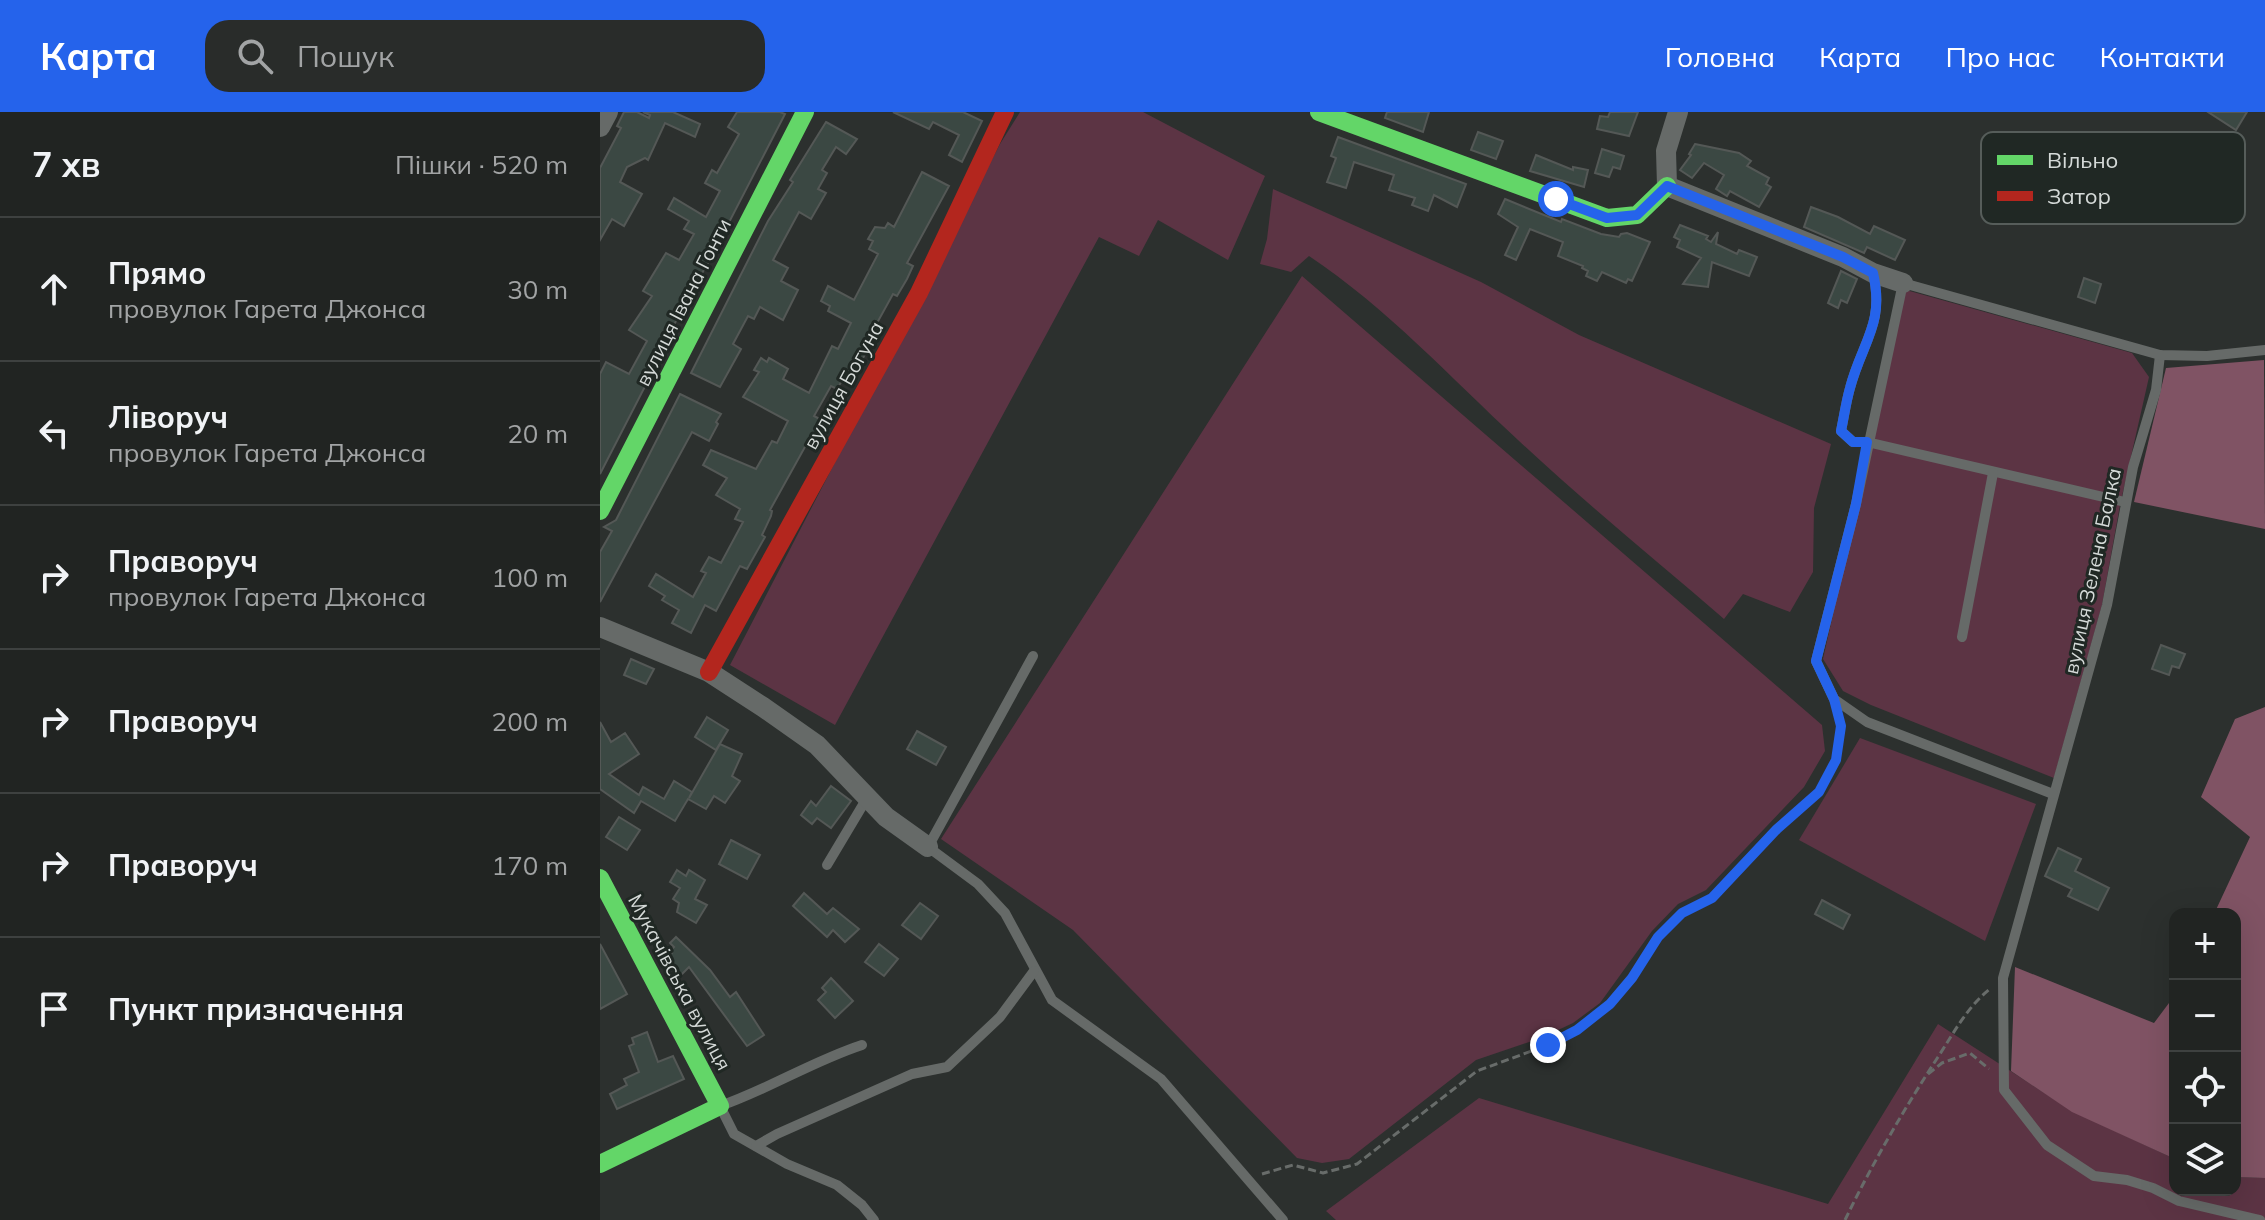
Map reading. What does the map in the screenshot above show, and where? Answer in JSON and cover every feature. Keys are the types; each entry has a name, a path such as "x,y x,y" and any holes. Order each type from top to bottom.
{"street":[{"path":"600,127 608,112"},
{"name":"вулиця Івана Гонти","path":"600,511 805,112"},
{"name":"вулиця Богуна","path":"709,672 919,293 1005,112"},
{"path":"1319,112 1607,218 1637,215 1667,186 1666,151 1678,112"},
{"path":"1667,186 1903,283"},
{"path":"600,627 709,672 817,745 886,817 928,847"},
{"name":"Мукачівська вулиця","path":"600,878 720,1106"},
{"path":"600,1164 720,1106"}],"lane":[{"path":"1873,273 1878,295 1876,316 1850,386 1841,431 1853,442 1867,442 2125,502"},
{"path":"2053,794 1867,722 1834,699 1816,661 1856,504 1903,283 2160,355 2207,356 2265,350"},
{"name":"вулиця Зелена Балка","path":"2004,1090 2003,978 2107,605 2125,502 2156,390 2160,355"},
{"path":"1962,637 1993,473"},
{"path":"1033,656 928,847 978,884 1005,913 1052,1000 1161,1079 1283,1220"},
{"path":"827,865 867,798"},
{"path":"756,1146 912,1074 947,1067 1000,1017 1034,971"},
{"path":"862,1045 720,1106 734,1134 787,1164 837,1185 862,1205 874,1220"},
{"path":"2004,1090 2047,1145 2094,1176 2127,1180 2179,1201 2260,1220"}],"path":[{"path":"1245,1178 1293,1165 1323,1173 1357,1164 1477,1071 1548,1045 1577,1030 1610,1004 1632,978 1658,937 1682,913 1712,898 1777,829 1819,792 1836,760 1841,726 1834,699"},
{"path":"1845,1220 1925,1077 1972,1003 2003,978"},
{"path":"1925,1077 1942,1063 1970,1053 1988,1067 2004,1090"}],"shaded area":[{"path":"1020,112 1143,112 1265,176 1228,260 1158,220 1139,256 1099,237 835,725 730,665 1000,144"},
{"path":"1273,189 1481,282 1579,335 1831,444 1814,508 1813,572 1790,612 1743,594 1724,619 1568,486 1391,320 1338,276 1309,256 1291,272 1260,264 1267,239"},
{"path":"1302,276 1822,725 1825,751 1804,787 1706,890 1678,904 1652,931 1600,1003 1573,1023 1541,1038 1476,1060 1349,1159 1322,1163 1297,1158 1073,930 941,839"},
{"path":"1906,290 2132,353 2149,377 2120,505 2102,605 2054,778 1843,691 1823,659"},
{"path":"2264,360 2265,529 2134,502 2166,368"},
{"path":"2265,707 2265,1178 2241,1177 2241,908 2217,908 2250,837 2201,797 2235,719"},
{"path":"1860,738 2036,804 1985,941 1799,840"},
{"path":"2015,967 2154,1023 2169,1003 2169,1156 2072,1112 2011,1071"},
{"path":"1938,1024 2072,1111 2169,1156 2169,1196 2241,1196 2241,1177 2265,1178 2265,1220 1336,1220 1326,1211 1479,1098 1828,1204"}],"building":[{"path":"624,112 637,112 649,118 650,115 643,112 673,112 700,124 695,137 665,123 648,160 645,158 627,167 620,182 642,194 624,226 612,219 600,240 600,168 621,128 617,126"},
{"path":"737,112 785,114 687,299 600,474 600,374 606,362 629,374 647,341 629,330 652,296 643,291 666,253 679,260 694,234 684,229 689,221 668,209 674,198 706,217 720,191 705,183 712,170 717,173 739,134 728,127"},
{"path":"893,112 963,112 982,121 962,162 949,155 959,135 933,122 929,129"},
{"path":"1387,112 1429,112 1423,132 1385,118"},
{"path":"1610,112 1638,112 1629,136 1597,129 1600,116 1608,117"},
{"path":"2208,112 2247,112 2236,130"},
{"path":"826,122 857,139 846,154 836,147 822,170 827,173 818,189 826,193 811,219 799,212 773,260 788,268 781,281 798,290 783,320 760,307 754,319 748,316 733,344 741,349 720,387 691,373 768,221 793,182 790,180"},
{"path":"1478,132 1503,141 1496,159 1471,150"},
{"path":"1338,137 1466,184 1457,207 1434,195 1428,211 1412,205 1415,198 1389,190 1394,175 1354,162 1346,188 1327,182 1336,158 1331,156"},
{"path":"1695,144 1739,153 1751,161 1747,166 1769,178 1766,184 1771,187 1759,207 1730,191 1727,196 1716,189 1724,175 1704,163 1692,178 1680,170"},
{"path":"1602,149 1624,156 1620,169 1613,167 1609,177 1595,173"},
{"path":"1536,155 1573,170 1573,167 1588,170 1584,187 1530,171"},
{"path":"922,172 949,186 907,263 913,266 907,279 897,296 893,294 862,360 856,357 837,389 831,386 814,416 827,423 818,439 811,436 770,510 771,516 762,535 765,537 747,569 740,566 716,611 705,605 691,633 672,623 679,610 662,600 665,596 649,586 656,574 693,597 706,573 701,571 709,557 721,563 743,522 735,519 740,509 716,495 727,478 703,465 711,450 756,469 772,441 777,443 788,421 743,397 759,372 754,370 761,358 767,362 769,358 788,369 783,379 809,393 832,346 838,349 851,323 828,311 830,306 821,301 828,286 854,300 878,254 869,249 873,241 868,239 875,227 885,228 888,223 894,227"},
{"path":"1505,199 1561,222 1562,219 1601,234 1619,237 1627,233 1650,242 1632,281 1628,279 1626,283 1602,272 1597,281 1586,276 1588,271 1583,266 1558,256 1563,242 1530,229 1516,260 1505,255 1518,227 1498,214"},
{"path":"1811,207 1870,234 1874,226 1905,240 1895,260 1867,247 1864,253 1804,227"},
{"path":"1680,225 1708,236 1706,239 1711,242 1718,232 1716,244 1737,254 1739,250 1757,257 1749,276 1712,262 1708,287 1683,284 1701,258 1677,247 1680,240 1674,237"},
{"path":"1841,271 1857,279 1847,303 1841,300 1838,308 1828,303"},
{"path":"2084,278 2101,284 2095,303 2078,297"},
{"path":"680,394 721,414 716,422 718,424 709,441 692,432 600,602 600,552 612,531 604,527 616,520"},
{"path":"2161,645 2185,654 2179,668 2172,666 2169,675 2152,669"},
{"path":"631,659 654,669 646,684 624,675"},
{"path":"707,717 728,730 716,750 695,737"},
{"path":"600,722 611,742 625,733 639,754 609,774 639,795 643,787 664,799 674,781 692,792 689,798 720,744 742,754 732,776 740,781 725,803 714,796 706,809 688,799 675,821 641,801 634,813 600,789"},
{"path":"917,731 946,747 936,765 907,749"},
{"path":"831,786 851,801 831,828 817,818 812,824 801,815 811,801 816,806"},
{"path":"619,817 640,830 627,850 606,837"},
{"path":"731,840 760,855 747,879 719,864"},
{"path":"2058,848 2081,859 2075,871 2109,888 2098,910 2068,896 2072,889 2045,876"},
{"path":"677,870 686,876 689,870 705,880 695,899 707,905 696,923 677,912 679,903 673,899 680,888 670,882"},
{"path":"804,893 827,914 833,908 859,929 845,942 833,930 827,937 793,906"},
{"path":"1822,900 1850,915 1843,929 1815,914"},
{"path":"920,903 938,916 921,939 902,925"},
{"path":"676,937 710,970 730,997 736,992 764,1035 747,1046 689,967 681,975 665,959 672,953 670,951 674,947 670,943"},
{"path":"600,944 627,994 600,1009"},
{"path":"879,944 898,959 884,976 865,962"},
{"path":"831,978 853,1001 835,1018 818,1000 826,992 822,988"},
{"path":"647,1032 658,1062 673,1056 684,1079 617,1109 610,1094 627,1085 624,1079 639,1072 629,1046 634,1044 632,1038"}],"traffic: fast":[{"path":"600,511 805,112"},
{"path":"1319,112 1607,218 1637,215 1667,186"},
{"path":"600,878 720,1106 600,1164"}],"traffic: jam":[{"path":"709,672 919,293 1005,112"}],"route":[{"path":"1548,1045 1577,1030 1610,1004 1632,978 1658,937 1682,913 1712,898 1777,829 1819,792 1836,760 1841,726 1834,699 1816,661 1856,504 1867,442 1853,442 1841,431 1850,386 1876,316 1878,295 1873,273 1843,257 1667,186 1637,215 1607,218 1556,199"}]}
